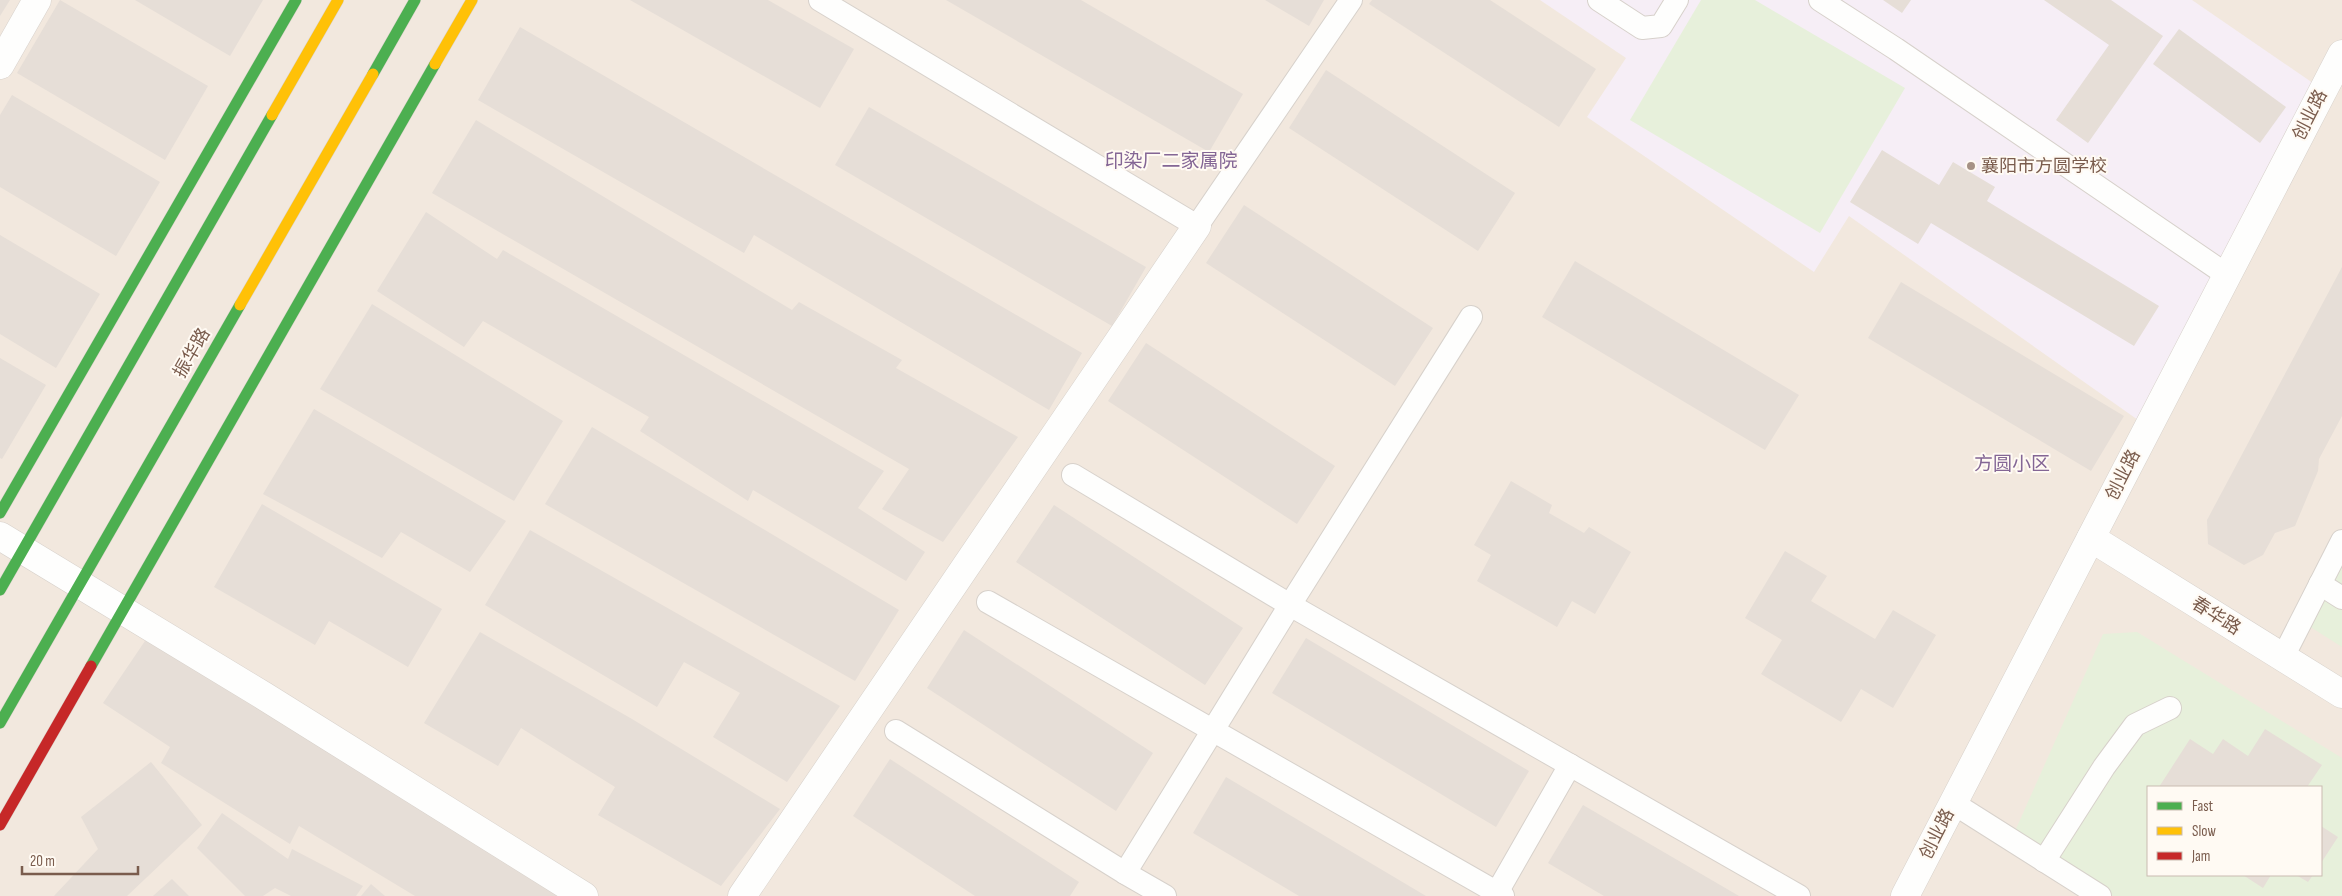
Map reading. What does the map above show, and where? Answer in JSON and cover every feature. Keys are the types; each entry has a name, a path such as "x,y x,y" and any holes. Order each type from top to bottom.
{"street":[{"path":"0,65 37,0"},
{"path":"0,513 296,0"},
{"path":"0,590 338,0"},
{"name":"振华路","path":"0,723 415,0"},
{"path":"0,825 472,0"},
{"name":"创业路","path":"1905,896 2342,54"},
{"path":"742,896 1198,226"},
{"path":"0,536 264,696 584,896"},
{"name":"春华路","path":"2091,538 2342,694"}],"lane":[{"path":"820,0 1198,226 1351,0"},
{"path":"1599,0 1642,28 1661,26 1677,0"},
{"path":"1820,0 1920,65 2227,275"},
{"path":"1125,873 1290,605 1471,317"},
{"path":"1073,475 1290,605 1800,896"},
{"path":"2282,657 2342,541"},
{"path":"2320,584 2342,598"},
{"path":"988,602 1498,895 1570,765"},
{"path":"2044,861 2104,768 2135,725 2170,708"},
{"path":"896,731 1165,896"},
{"path":"1953,803 2100,896"}],"shaded area":[{"path":"0,0 2342,0 2342,896 0,896"},
{"name":"襄阳市方圆学校","path":"1540,0 2192,0 2323,90 2148,427 1849,216 1814,272 1587,117 1626,58"}],"green space":[{"path":"1701,0 1755,0 1905,88 1820,233 1630,120"},
{"path":"2342,541 2342,647 2301,621"},
{"path":"2137,632 2342,758 2342,896 2100,896 2011,840 2103,634"}],"building":[{"path":"0,0 10,0 0,16"},
{"path":"60,0 208,86 165,160 17,73"},
{"path":"135,0 263,0 230,56"},
{"path":"630,0 768,0 854,49 820,108"},
{"path":"946,0 1081,0 1243,94 1209,152"},
{"path":"1265,0 1324,0 1309,26"},
{"path":"1372,0 1490,0 1596,69 1559,127 1369,4"},
{"path":"1883,0 1911,0 1902,13"},
{"path":"2044,0 2111,0 2163,36 2088,143 2056,120 2109,45"},
{"path":"520,27 1082,353 1049,410 754,235 744,253 478,100"},
{"path":"2179,29 2286,107 2260,143 2153,64"},
{"path":"1326,70 1515,193 1478,251 1289,128"},
{"path":"12,95 160,182 116,256 0,187 0,115"},
{"path":"869,107 1146,267 1112,326 835,165"},
{"path":"476,120 792,310 799,302 902,360 896,368 1018,437 943,542 882,509 909,469 432,193"},
{"path":"1882,150 1939,185 1953,162 1995,187 1987,201 2159,306 2134,346 1931,223 1918,244 1850,202"},
{"path":"1244,205 1433,328 1395,386 1206,263"},
{"path":"426,212 497,259 503,250 884,471 858,508 925,552 906,581 753,490 748,501 640,431 649,417 483,321 464,347 377,291"},
{"path":"0,235 100,294 56,368 0,334"},
{"path":"1575,261 1799,395 1765,450 1542,317"},
{"path":"2342,267 2342,416 2319,459 2318,471 2295,526 2275,533 2263,555 2244,565 2208,544 2207,520"},
{"path":"1901,282 2124,416 2091,471 1868,338"},
{"path":"372,304 563,421 514,501 320,389"},
{"path":"1146,343 1335,466 1297,524 1108,401"},
{"path":"0,358 46,385 2,459 0,458"},
{"path":"314,409 506,521 470,572 401,532 382,558 263,494"},
{"path":"592,427 899,610 855,681 545,504"},
{"path":"1511,481 1552,505 1549,513 1584,533 1589,527 1631,552 1595,614 1572,601 1557,627 1477,581 1491,555 1474,545"},
{"path":"262,504 442,609 408,667 329,621 315,645 214,587"},
{"path":"1054,505 1243,628 1205,685 1016,562"},
{"path":"530,530 840,706 787,782 713,737 740,693 684,662 657,707 485,605"},
{"path":"1785,551 1827,576 1811,601 1875,639 1893,610 1936,635 1893,708 1861,689 1841,722 1761,674 1782,640 1745,618"},
{"path":"964,630 1153,753 1116,811 927,688"},
{"path":"480,632 632,719 780,809 721,886 598,815 615,787 521,728 498,766 424,723"},
{"path":"147,638 558,896 415,896 299,826 290,844 161,763 170,747 103,703"},
{"path":"1306,638 1529,771 1496,827 1272,693"},
{"path":"2265,729 2322,765 2308,786 2160,786 2190,739 2213,754 2223,739 2248,756"},
{"path":"890,759 1079,882 1070,896 975,896 853,816"},
{"path":"151,762 202,825 127,896 54,896 98,849 81,817"},
{"path":"1226,777 1426,896 1299,896 1193,833"},
{"path":"1583,805 1739,896 1604,896 1548,863"},
{"path":"222,813 288,859 292,849 363,886 356,896 291,896 275,888 263,896 245,896 197,848"},
{"path":"2322,827 2338,837 2322,861"},
{"path":"2245,876 2270,876 2263,888"},
{"path":"2298,876 2312,876 2308,882"},
{"path":"172,879 189,896 153,896"},
{"path":"371,884 385,896 361,896"}],"traffic: fast":[{"path":"0,513 296,0"},
{"path":"373,74 415,0"},
{"path":"91,666 435,64"},
{"path":"0,590 272,115"},
{"path":"0,723 240,305"}],"traffic: slow":[{"path":"272,115 338,0"},
{"path":"435,64 472,0"},
{"path":"240,305 373,74"}],"traffic: jam":[{"path":"0,825 91,666"}],"place":[{"name":"襄阳市方圆学校","path":"1971,166"}],"district":[{"name":"印染厂二家属院","path":"1171,161"},
{"name":"方圆小区","path":"2012,464"}]}
